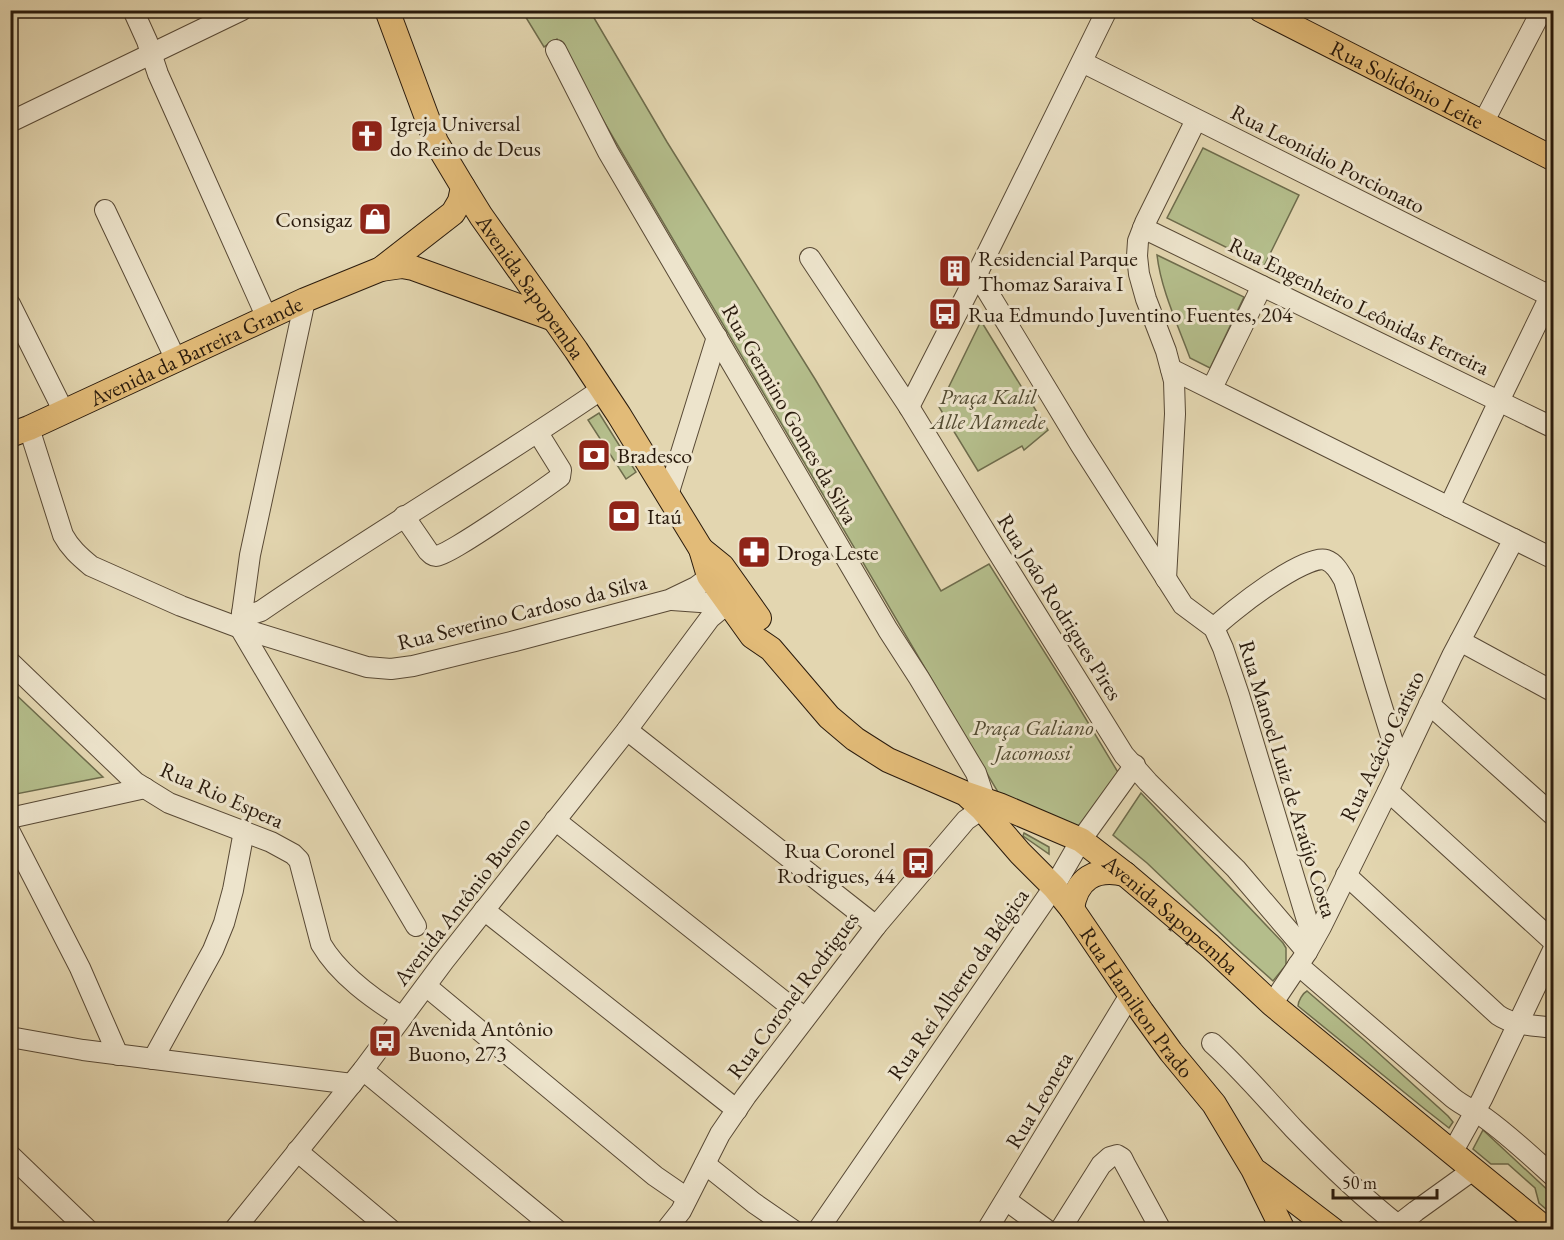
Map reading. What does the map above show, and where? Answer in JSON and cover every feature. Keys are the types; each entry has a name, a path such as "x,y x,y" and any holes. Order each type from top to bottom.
{"main road":[{"name":"Avenida Sapopemba","path":"387,10 436,142 481,216 602,389 701,549 735,598 752,636 771,649 829,717 855,740 888,760 1081,840 1210,946 1272,1004 1547,1230"},
{"name":"Rua Solidônio Leite","path":"1261,10 1554,159"},
{"path":"463,187 460,201 453,213 481,216"},
{"name":"Avenida da Barreira Grande","path":"381,269 453,213"},
{"path":"415,243 414,258 423,271"},
{"name":"Avenida da Barreira Grande","path":"20,431 304,300 381,269 405,266 423,271 554,319"},
{"path":"509,304 523,297 528,282"},
{"name":"Rua Hamilton Prado","path":"983,801 1020,853 1072,909 1172,1052 1214,1104 1253,1169 1283,1230"},
{"path":"1072,909 1073,897 1088,877 1100,872 1113,871 1125,874"},
{"path":"1253,1169 1333,1230"}],"street":[{"path":"133,10 158,74 267,318"},
{"path":"10,122 242,10"},
{"path":"909,407 1107,10"},
{"path":"1483,123 1542,10"},
{"name":"Rua Germino Gomes da Silva","path":"556,51 608,152 882,620 920,678 976,773 983,801"},
{"name":"Rua Leonidio Porcionato","path":"1082,62 1552,294"},
{"path":"1166,579 1175,414 1174,381 1172,369 1146,299 1137,256 1138,241 1143,228 1196,120"},
{"path":"105,210 176,360"},
{"name":"Rua Engenheiro Leônidas Ferreira","path":"1143,228 1554,428"},
{"name":"Rua João Rodrigues Pires","path":"810,258 909,407 1124,755 1148,782 1236,869 1306,952 1453,1098 1510,1137 1554,1177"},
{"path":"977,274 1080,444 1183,605 1214,628"},
{"path":"1212,388 1262,286"},
{"path":"1449,507 1498,401 1552,294"},
{"path":"304,300 250,555 241,620 416,926"},
{"path":"10,304 64,412"},
{"path":"668,495 717,338"},
{"path":"1172,369 1554,559"},
{"path":"241,620 261,610 404,516 538,433 602,389"},
{"name":"Rua Severino Cardoso da Silva","path":"20,431 63,535 69,546 92,566 181,606 241,620 367,667 391,669 424,663 669,600 696,587 716,571"},
{"path":"404,516 433,556 440,556 467,540 560,477 561,470 538,433"},
{"name":"Rua Acácio Caristo","path":"1272,1004 1287,984 1321,927 1460,641 1514,539"},
{"name":"Rua Manoel Luiz de Araújo Costa","path":"1306,952 1239,695 1214,628 1240,606 1293,569 1310,561 1325,559 1335,565 1344,580 1401,765"},
{"name":"Rua Severino Cardoso da Silva","path":"669,600 735,598"},
{"name":"Avenida Antônio Buono","path":"234,1230 357,1077 484,910 627,730 710,618 735,598"},
{"path":"1460,641 1554,692"},
{"name":"Rua Rio Espera","path":"10,662 135,782 169,803 271,842 293,854 299,860 321,944 328,956 381,1004 402,1017"},
{"path":"1429,704 1554,816"},
{"path":"627,730 876,926"},
{"name":"Rua Rei Alberto da Bélgica","path":"818,1230 1054,887 1081,840 1135,765"},
{"path":"10,818 145,788"},
{"path":"1388,790 1554,942"},
{"name":"Rua Coronel Rodrigues","path":"666,1230 681,1211 720,1134 736,1110 876,926 983,801"},
{"path":"555,820 805,1018"},
{"path":"153,1059 213,950 224,923 244,831"},
{"path":"10,832 80,968 118,1054"},
{"path":"1346,875 1498,1015 1518,1024 1554,1028"},
{"path":"484,910 736,1110"},
{"path":"1452,1153 1475,1112 1554,948"},
{"path":"426,986 645,1169 687,1198"},
{"name":"Rua Leoneta","path":"987,1230 1131,995"},
{"path":"10,1037 153,1059 357,1077 556,1230"},
{"path":"1212,1043 1250,1079 1331,1165 1399,1227 1416,1211 1473,1170"},
{"path":"297,1151 391,1230"},
{"path":"10,1155 88,1230"},
{"path":"1060,1230 1101,1165 1110,1157 1117,1155 1122,1158 1161,1230"},
{"path":"705,1164 754,1203 794,1230"},
{"path":"10,1172 50,1193"},
{"path":"1006,1200 1047,1230"}],"green space":[{"name":"Praça Galiano Jacomossi","path":"522,11 590,11 667,142 815,379 941,591 989,564 1119,774 1081,825 1070,828 1002,799 557,39 544,47"},
{"path":"1203,148 1299,195 1264,266 1167,218"},
{"path":"1157,255 1244,297 1210,368 1190,358 1166,294"},
{"name":"Praça Kalil Alle Mamede","path":"981,321 1048,430 1024,450 1022,446 978,471 939,407"},
{"path":"599,413 636,472 626,479 588,420"},
{"path":"10,689 103,777 16,794 11,783"},
{"name":"Praça Galiano Jacomossi","path":"1141,793 1283,943 1286,948 1286,965 1273,981 1147,863 1113,835"},
{"path":"1024,833 1049,847 1049,854 1023,836"},
{"path":"1307,991 1448,1116 1453,1122 1449,1128 1298,1006 1301,997"},
{"path":"1483,1130 1553,1195 1553,1215 1539,1203 1535,1188 1508,1164 1491,1164 1473,1149"}],"place":[{"name":"Igreja Universal do Reino de Deus","path":"367,136"},
{"name":"Consigaz","path":"375,219"},
{"name":"Residencial Parque Thomaz Saraiva I","path":"955,271"},
{"name":"Rua Edmundo Juventino Fuentes, 204","path":"945,314"},
{"name":"Bradesco","path":"594,455"},
{"name":"Itaú","path":"624,516"},
{"name":"Droga Leste","path":"754,552"},
{"name":"Rua Coronel Rodrigues, 44","path":"918,863"},
{"name":"Avenida Antônio Buono, 273","path":"385,1041"}]}
